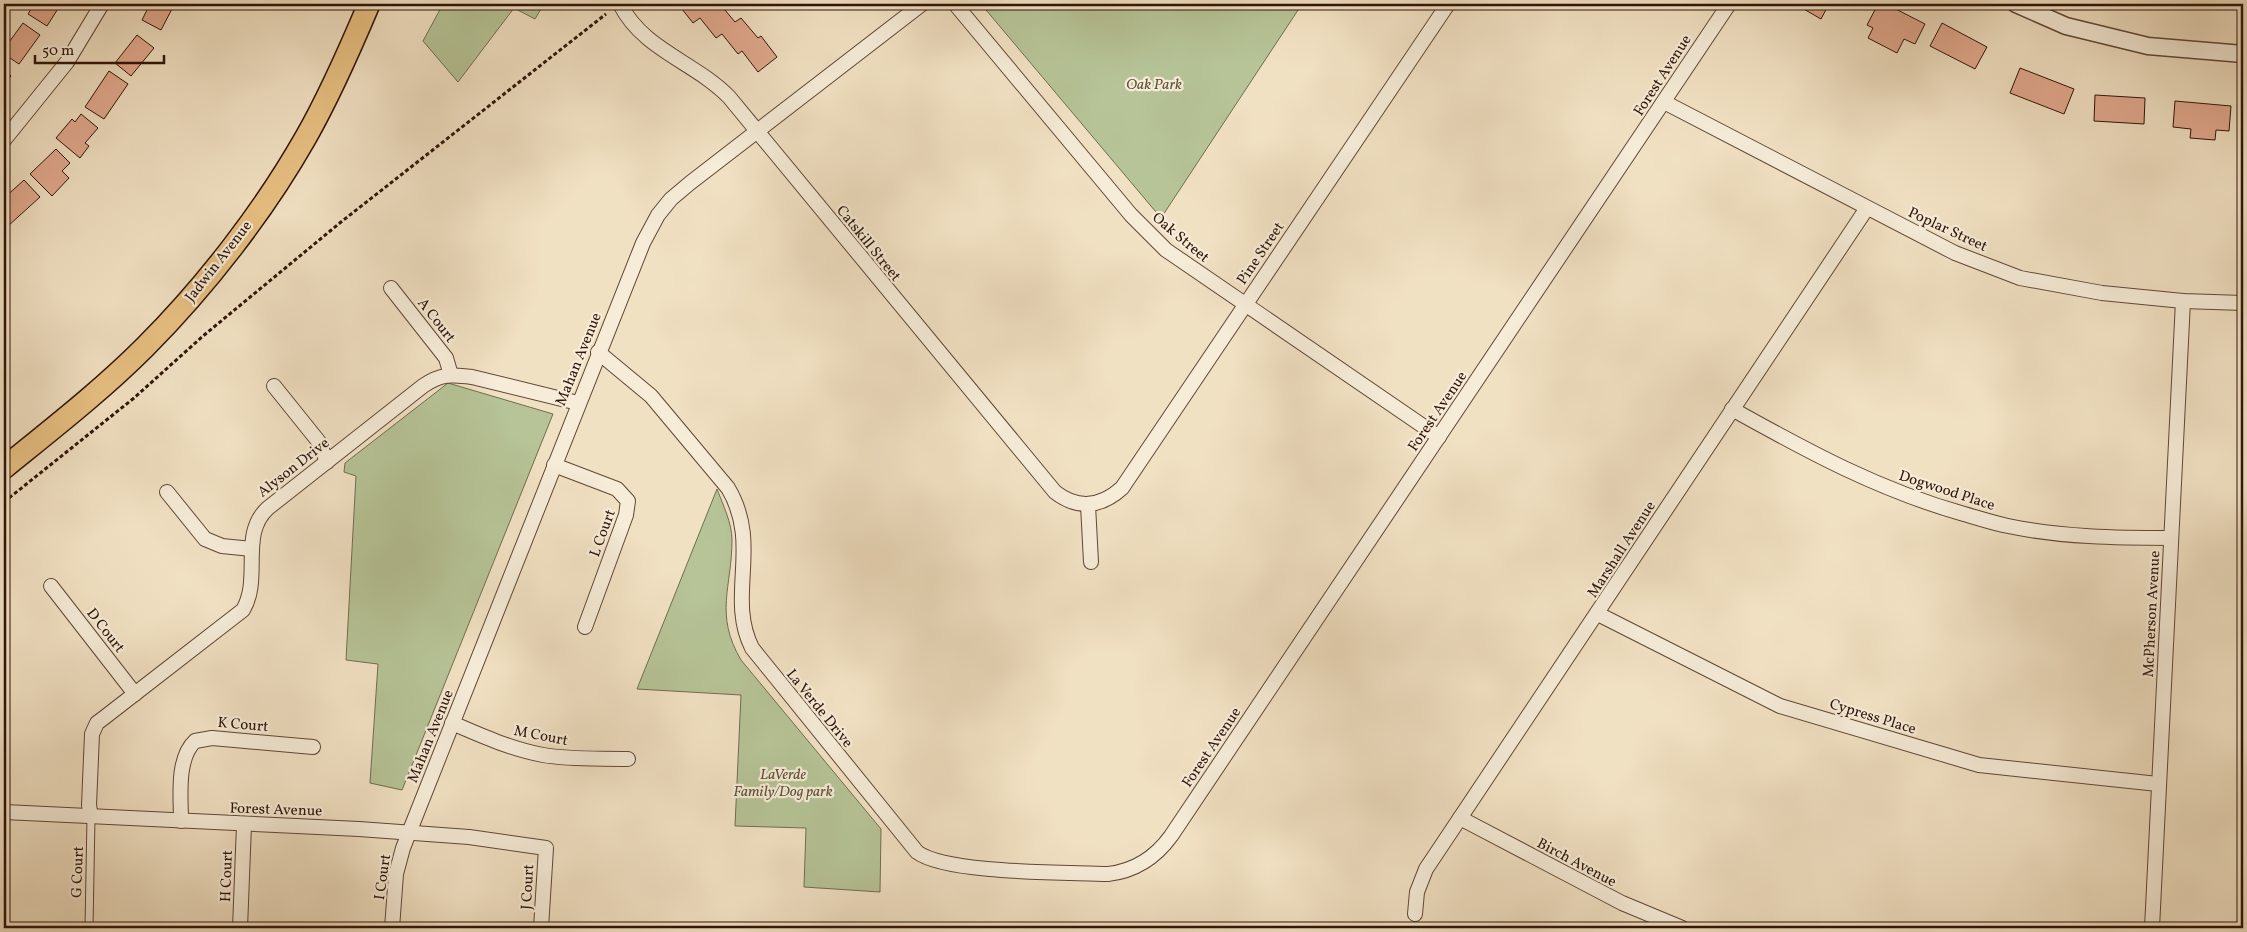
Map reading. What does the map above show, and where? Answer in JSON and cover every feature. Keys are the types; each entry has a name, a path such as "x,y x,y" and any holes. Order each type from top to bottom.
{"main road":[{"name":"Jadwin Avenue","path":"4,468 60,423 144,349 213,270 261,206 306,138 346,59 369,4"}],"street":[{"path":"4,140 67,62 102,4"},
{"name":"Catskill Street","path":"620,4 646,37 720,87 1055,492 1069,501 1088,505"},
{"name":"Mahan Avenue","path":"409,832 598,352 643,243 658,215 671,199 690,183 922,4"},
{"name":"Oak Street","path":"954,4 1147,232 1194,272 1439,437"},
{"name":"Pine Street","path":"1088,505 1103,501 1122,488 1448,4"},
{"name":"Forest Avenue","path":"1171,836 1729,4"},
{"path":"2016,4 2066,26 2148,46 2243,54"},
{"name":"Poplar Street","path":"1664,102 1955,253 2020,278 2102,293 2183,301 2243,303"},
{"name":"Marshall Avenue","path":"1415,914 1417,892 1426,869 1598,614 1732,409 1867,208"},
{"name":"A Court","path":"391,288 446,358 451,375"},
{"name":"McPherson Avenue","path":"2152,928 2183,301"},
{"name":"La Verde Drive","path":"598,352 652,396 728,488 737,505 743,524 745,546 742,614 746,634 752,648 917,852 928,860 953,865 1108,874 1129,870 1145,862 1158,852 1171,836"},
{"path":"451,375 578,402"},
{"name":"Alyson Drive","path":"91,817 89,785 94,728 100,721 243,610 248,595 253,530 260,515 433,379 451,375"},
{"path":"274,386 319,442 326,462"},
{"name":"Dogwood Place","path":"1732,409 1798,446 1867,481 1935,506 2008,526 2102,537 2171,538"},
{"name":"L Court","path":"554,465 618,489 628,501 626,515 585,627"},
{"path":"167,492 206,539 222,546 252,549"},
{"path":"1088,505 1091,562"},
{"name":"D Court","path":"51,586 135,694"},
{"name":"Cypress Place","path":"1598,614 1780,706 1979,766 2158,784"},
{"name":"M Court","path":"452,724 504,745 534,753 551,756 628,759"},
{"name":"K Court","path":"181,821 183,770 188,749 195,741 212,738 313,747"},
{"name":"Forest Avenue","path":"4,812 409,832 469,837 546,848"},
{"name":"Birch Avenue","path":"1460,818 1622,903 1680,928"},
{"name":"H Court","path":"240,928 244,825"},
{"name":"I Court","path":"392,928 398,864 409,832"},
{"name":"J Court","path":"541,928 546,848"}],"lane":[{"name":"G Court","path":"89,928 91,817"}],"path":[{"path":"4,502 134,398 203,336 341,222 606,14"}],"green space":[{"path":"443,4 544,4 535,19 514,8 458,82 423,41"},
{"name":"Oak Park","path":"981,4 1302,4 1161,218"},
{"path":"448,383 553,414 402,790 370,783 378,664 346,660 356,476 344,472 345,463"},
{"name":"LaVerde Family/Dog park","path":"717,489 727,514 732,534 726,614 733,644 741,660 881,829 880,892 804,887 806,828 735,826 741,695 637,689"}],"building":[{"path":"34,4 61,4 47,26 28,14"},
{"path":"150,4 167,4 173,7 161,30 142,20"},
{"path":"678,4 708,4 711,8 720,4 735,22 741,18 758,38 761,36 777,57 758,72 742,51 738,54 722,34 716,38 700,18 693,23"},
{"path":"1795,4 1829,4 1821,19"},
{"path":"1878,4 1886,4 1925,24 1915,44 1904,39 1897,53 1868,38 1873,28 1867,25"},
{"path":"23,23 40,35 19,64 4,54 4,49"},
{"path":"1942,23 1987,47 1975,69 1930,46"},
{"path":"137,35 154,48 131,76 115,63"},
{"path":"2020,68 2074,89 2064,114 2010,93"},
{"path":"4,69 11,76 4,84"},
{"path":"109,71 128,84 104,119 85,107"},
{"path":"2095,95 2145,98 2144,124 2094,121"},
{"path":"2175,101 2231,106 2229,131 2216,130 2215,140 2190,138 2191,129 2173,127"},
{"path":"81,114 98,128 85,143 89,146 80,158 56,138 72,119 75,122"},
{"path":"56,149 70,163 62,171 69,178 52,196 30,174"},
{"path":"24,180 40,197 8,226 4,221 4,198"}]}
